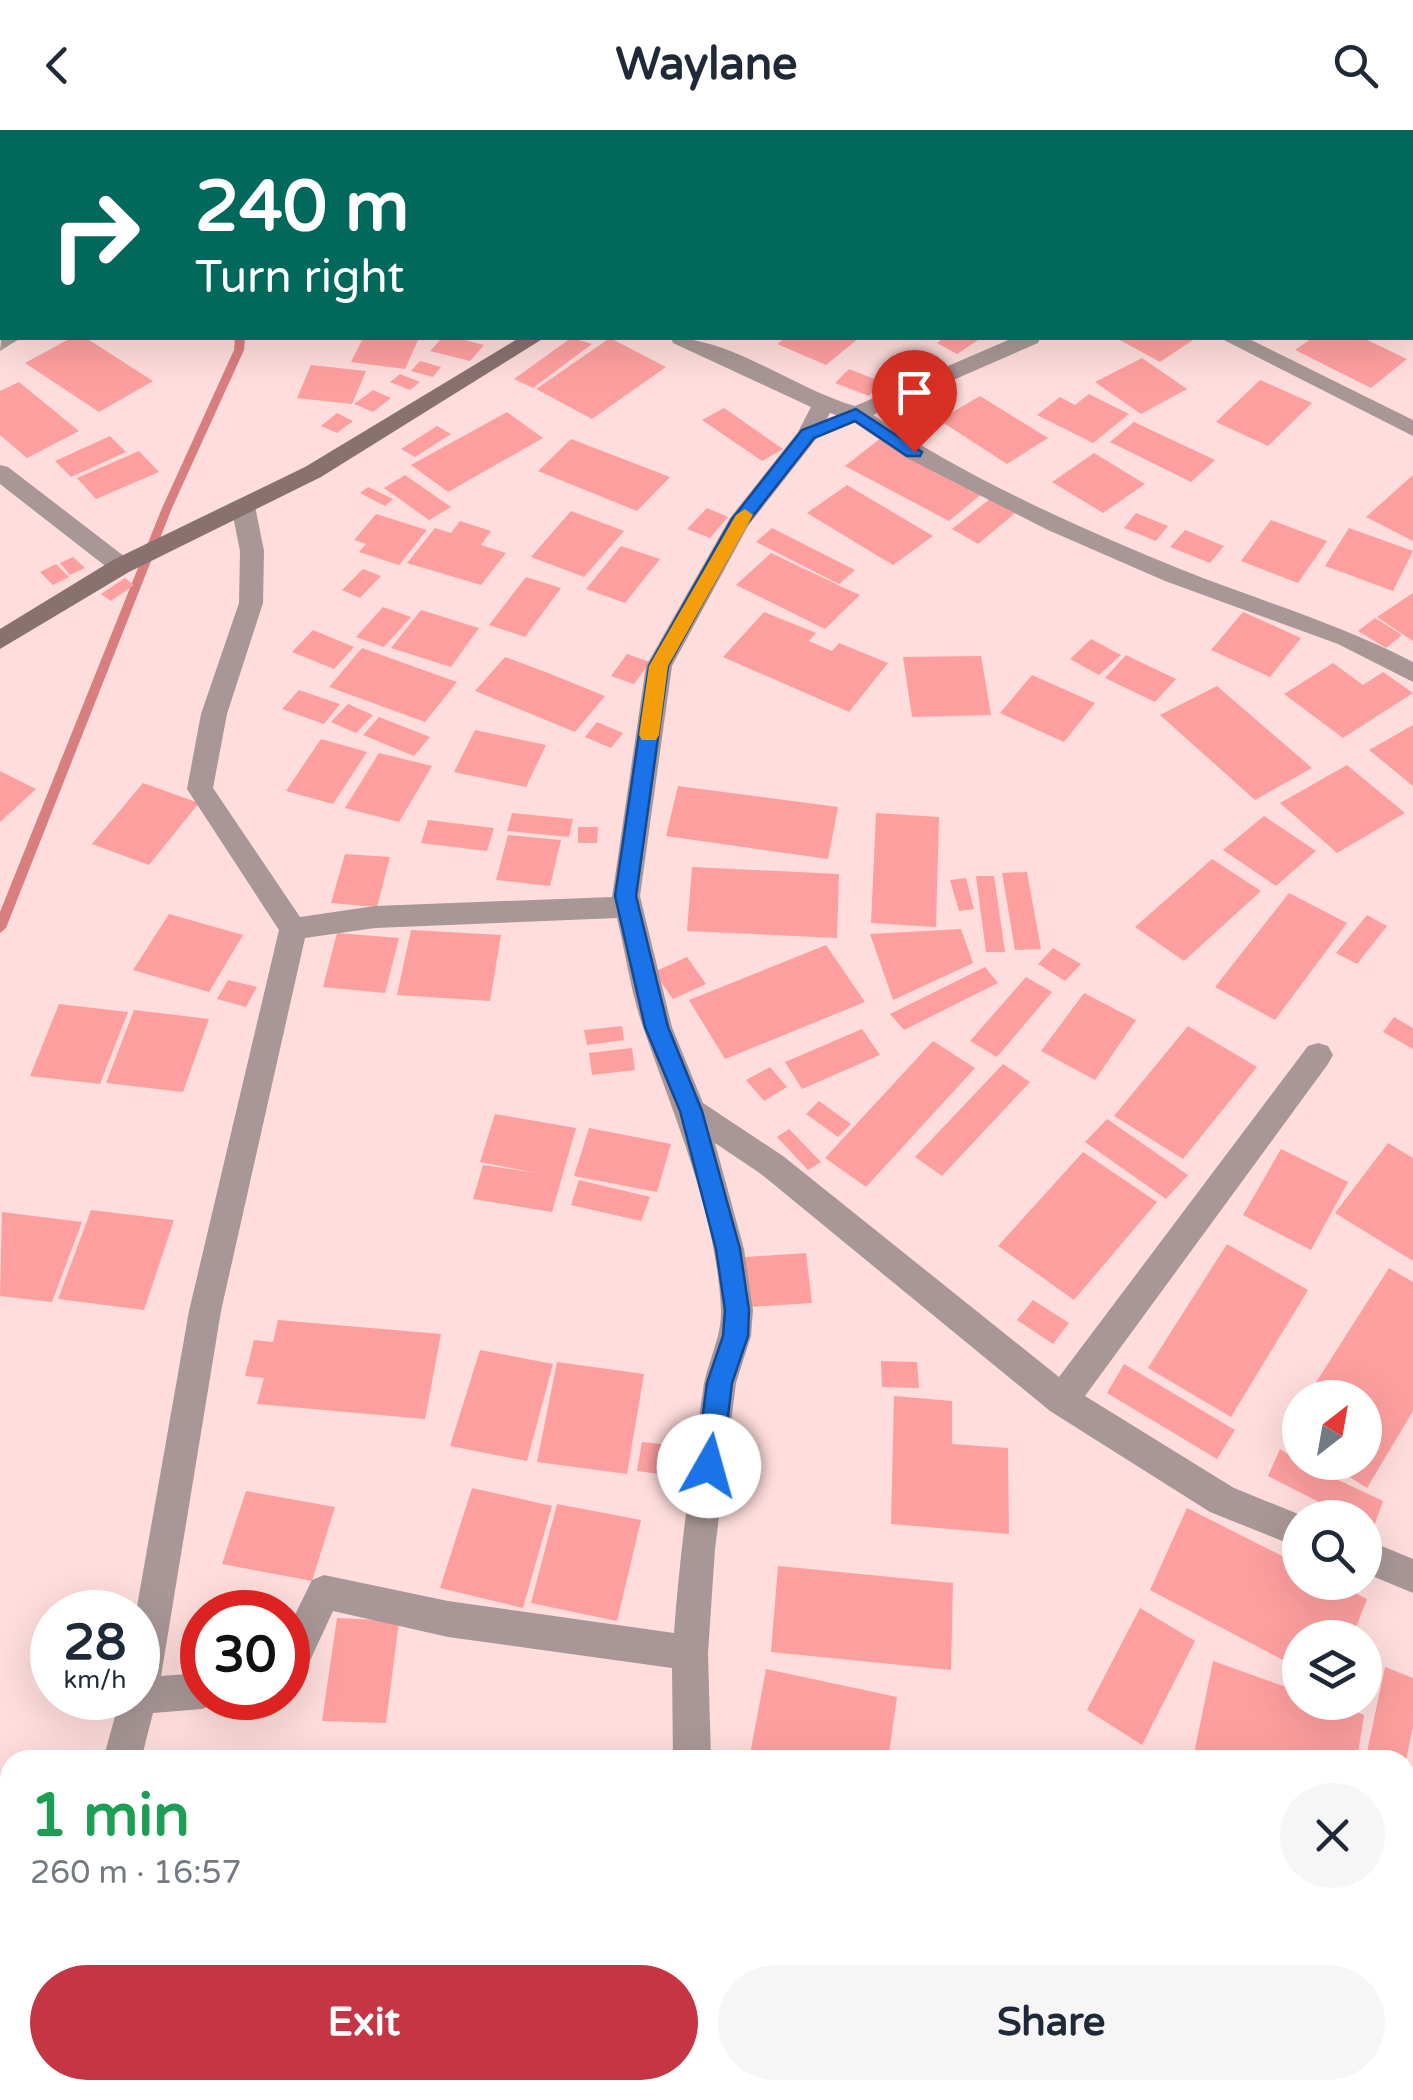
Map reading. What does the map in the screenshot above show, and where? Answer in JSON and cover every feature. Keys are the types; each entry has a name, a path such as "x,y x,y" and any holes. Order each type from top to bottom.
{"street":[{"path":"0,640 121,566 313,472 529,340"},
{"path":"685,340 823,404 856,414 914,452 1056,524 1173,575 1346,638 1413,674"},
{"path":"808,434 1017,340"},
{"path":"1235,340 1413,430"},
{"path":"692,1750 690,1653 698,1549 720,1383 735,1336 737,1310 728,1249 691,1111 656,1027 626,896 659,666 738,523 808,434 823,404"},
{"path":"0,472 121,566"},
{"path":"156,1590 205,1311 293,929 200,788 214,714 251,603 252,551 244,506"},
{"path":"293,929 375,917 628,907"},
{"path":"1062,1400 1318,1054"},
{"path":"691,1111 772,1165 1062,1400 1222,1500 1282,1524"},
{"path":"1382,1563 1413,1576"},
{"path":"310,1622 324,1592 448,1619 690,1653"},
{"path":"124,1750 132,1720"}],"building":[{"path":"67,340 89,340 153,381 99,412 25,363"},
{"path":"362,340 418,340 405,369 351,362"},
{"path":"440,340 484,345 470,361 430,351"},
{"path":"568,340 592,344 533,388 514,379"},
{"path":"607,340 666,367 592,419 536,389"},
{"path":"782,340 857,340 826,365 777,344"},
{"path":"942,340 978,340 957,354 937,343"},
{"path":"1120,340 1193,340 1160,362"},
{"path":"1309,340 1367,340 1407,359 1371,388 1295,350"},
{"path":"1142,358 1187,389 1141,414 1095,382"},
{"path":"420,361 441,367 433,377 411,371"},
{"path":"311,365 366,371 352,404 297,398"},
{"path":"849,369 882,382 869,396 835,383"},
{"path":"400,374 420,382 410,390 390,382"},
{"path":"1260,380 1312,403 1268,446 1216,422"},
{"path":"19,382 79,431 27,458 0,435 0,391"},
{"path":"373,390 391,398 373,412 354,404"},
{"path":"1089,394 1129,414 1093,443 1037,415 1060,397 1075,405"},
{"path":"980,396 1048,438 1007,464 939,420"},
{"path":"724,408 783,449 762,461 702,420"},
{"path":"507,412 543,438 448,492 411,465"},
{"path":"337,413 353,421 337,433 321,426"},
{"path":"1134,422 1215,460 1191,482 1110,442"},
{"path":"437,426 451,434 415,457 401,449"},
{"path":"110,436 126,452 71,477 55,461"},
{"path":"881,438 984,492 949,521 845,466"},
{"path":"571,439 670,477 637,511 538,471"},
{"path":"139,451 159,472 96,499 77,478"},
{"path":"1094,453 1145,484 1103,513 1052,482"},
{"path":"405,475 451,507 429,520 384,488"},
{"path":"1413,475 1413,541 1366,517"},
{"path":"847,485 933,536 893,565 807,513"},
{"path":"368,487 393,499 385,506 360,493"},
{"path":"995,495 1020,509 978,544 952,529"},
{"path":"707,508 728,517 710,538 687,529"},
{"path":"571,511 624,531 584,577 531,557"},
{"path":"1136,513 1168,526 1156,541 1124,528"},
{"path":"376,514 427,530 399,565 359,552 366,544 354,540"},
{"path":"1271,520 1327,541 1298,583 1241,561"},
{"path":"460,521 491,531 481,545 506,553 481,585 407,563 435,528 451,533"},
{"path":"772,528 855,570 839,584 756,542"},
{"path":"1349,528 1413,551 1393,591 1325,566"},
{"path":"1185,530 1224,546 1210,563 1170,547"},
{"path":"621,546 660,559 625,603 586,589"},
{"path":"771,553 860,595 825,629 736,585"},
{"path":"73,557 85,568 70,575 60,563"},
{"path":"56,564 69,577 53,585 40,572"},
{"path":"363,569 381,576 360,598 342,590"},
{"path":"526,577 561,588 525,637 489,625"},
{"path":"125,578 134,585 111,601 101,594"},
{"path":"1413,593 1413,641 1377,617"},
{"path":"383,607 411,617 384,647 356,637"},
{"path":"421,610 479,628 451,667 391,648"},
{"path":"764,612 816,633 809,641 832,651 839,643 888,663 849,712 723,657"},
{"path":"1243,612 1301,638 1270,677 1211,650"},
{"path":"1375,618 1402,635 1386,648 1358,631"},
{"path":"313,630 354,647 334,669 292,652"},
{"path":"1091,639 1121,655 1099,675 1070,659"},
{"path":"362,648 457,682 425,722 329,687"},
{"path":"627,654 650,662 634,684 611,676"},
{"path":"1126,655 1176,679 1155,702 1105,678"},
{"path":"981,656 991,715 912,717 903,657"},
{"path":"505,657 605,696 575,732 475,691"},
{"path":"1333,663 1363,685 1383,672 1413,693 1343,738 1284,694"},
{"path":"1032,675 1095,703 1064,742 1000,713"},
{"path":"1217,686 1312,768 1255,800 1160,715"},
{"path":"299,690 340,704 324,724 282,709"},
{"path":"348,704 373,715 356,733 331,722"},
{"path":"379,717 430,737 414,756 363,735"},
{"path":"597,722 623,733 611,748 585,737"},
{"path":"1413,725 1413,786 1369,750"},
{"path":"475,730 546,745 526,787 454,772"},
{"path":"321,739 367,752 333,804 286,791"},
{"path":"379,753 432,766 399,822 345,808"},
{"path":"1347,765 1405,813 1337,853 1280,803"},
{"path":"0,771 36,789 0,822"},
{"path":"143,783 199,803 149,865 92,844"},
{"path":"678,786 838,807 828,859 666,836"},
{"path":"512,813 573,819 569,837 507,831"},
{"path":"876,813 939,817 936,927 871,923"},
{"path":"1264,816 1316,851 1276,886 1223,850"},
{"path":"428,820 494,828 487,851 421,843"},
{"path":"578,827 598,827 597,843 578,843"},
{"path":"508,835 561,840 550,886 496,880"},
{"path":"345,854 390,857 377,907 331,903"},
{"path":"1212,859 1261,891 1184,961 1135,927"},
{"path":"692,867 839,874 837,938 687,931"},
{"path":"1027,872 1041,949 1015,950 1002,873"},
{"path":"976,876 994,876 1005,952 986,952"},
{"path":"966,878 974,909 959,911 950,880"},
{"path":"1289,893 1347,923 1275,1020 1215,987"},
{"path":"169,914 243,935 209,992 133,970"},
{"path":"1367,915 1387,926 1357,964 1336,953"},
{"path":"961,929 973,963 893,1000 870,934"},
{"path":"411,930 501,935 490,1001 397,995"},
{"path":"337,933 399,938 385,993 323,987"},
{"path":"826,945 865,1002 725,1059 689,1000"},
{"path":"1053,948 1081,964 1065,981 1038,964"},
{"path":"687,957 706,984 673,999 654,972"},
{"path":"985,967 998,983 904,1030 890,1014"},
{"path":"1026,977 1052,992 997,1057 970,1041"},
{"path":"228,980 257,987 246,1007 217,999"},
{"path":"1084,993 1136,1020 1095,1080 1041,1051"},
{"path":"59,1004 128,1012 100,1084 30,1076"},
{"path":"134,1010 209,1019 183,1092 106,1083"},
{"path":"1394,1017 1413,1028 1413,1049 1383,1032"},
{"path":"622,1026 624,1040 587,1045 584,1030"},
{"path":"1188,1026 1257,1067 1183,1159 1114,1116"},
{"path":"862,1029 880,1055 802,1089 785,1062"},
{"path":"933,1041 975,1068 866,1187 825,1158"},
{"path":"632,1048 635,1070 592,1075 589,1053"},
{"path":"1003,1064 1030,1082 942,1176 915,1157"},
{"path":"770,1067 787,1087 764,1101 746,1080"},
{"path":"819,1101 851,1124 838,1137 806,1114"},
{"path":"495,1114 576,1128 552,1212 473,1199 483,1165 537,1173 480,1162"},
{"path":"1107,1119 1188,1175 1166,1199 1085,1142"},
{"path":"589,1128 671,1144 657,1192 574,1176"},
{"path":"789,1129 821,1162 808,1170 777,1137"},
{"path":"1388,1143 1413,1158 1413,1261 1335,1213"},
{"path":"1281,1149 1348,1182 1311,1250 1243,1215"},
{"path":"1083,1152 1157,1202 1074,1300 998,1246"},
{"path":"579,1180 650,1197 641,1221 571,1205"},
{"path":"91,1210 174,1220 144,1310 58,1299"},
{"path":"2,1212 82,1222 52,1302 0,1296"},
{"path":"1227,1244 1308,1290 1231,1417 1148,1368"},
{"path":"806,1253 812,1303 750,1307 745,1257"},
{"path":"1389,1268 1413,1282 1413,1411 1382,1463 1382,1380 1317,1380"},
{"path":"1033,1300 1069,1323 1053,1344 1017,1320"},
{"path":"278,1320 441,1334 425,1419 257,1404 264,1378 245,1376 254,1340 273,1342"},
{"path":"480,1350 553,1364 527,1461 450,1446"},
{"path":"881,1361 917,1362 919,1388 882,1387"},
{"path":"557,1362 644,1374 627,1474 537,1462"},
{"path":"1124,1364 1235,1430 1217,1459 1107,1393"},
{"path":"894,1396 952,1401 952,1444 1008,1448 1009,1534 891,1524"},
{"path":"642,1442 670,1445 666,1475 637,1471"},
{"path":"1280,1449 1282,1480 1338,1480 1381,1500 1315,1500 1268,1476"},
{"path":"1354,1480 1372,1480 1367,1488"},
{"path":"472,1488 552,1506 523,1608 440,1588"},
{"path":"246,1491 335,1507 312,1581 222,1564"},
{"path":"557,1504 641,1520 617,1621 531,1603"},
{"path":"1187,1508 1282,1556 1282,1600 1367,1600 1359,1620 1282,1620 1282,1660 1150,1590"},
{"path":"778,1566 953,1583 951,1670 771,1652"},
{"path":"1140,1608 1195,1641 1142,1745 1087,1710"},
{"path":"337,1618 399,1621 386,1723 322,1721"},
{"path":"1213,1661 1282,1686 1282,1720 1363,1720 1359,1750 1195,1750"},
{"path":"1385,1667 1413,1678 1413,1727 1408,1750 1367,1750 1374,1720 1382,1720"},
{"path":"766,1669 897,1697 889,1750 751,1750"}],"waterway":[{"path":"0,928 167,508 239,350 240,340"}],"slow traffic":[{"path":"649,735 659,666 745,515"}],"route":[{"path":"709,1466 720,1383 735,1336 737,1310 728,1249 691,1111 656,1027 626,896 659,666 738,523 808,434 856,414 914,452"}]}
